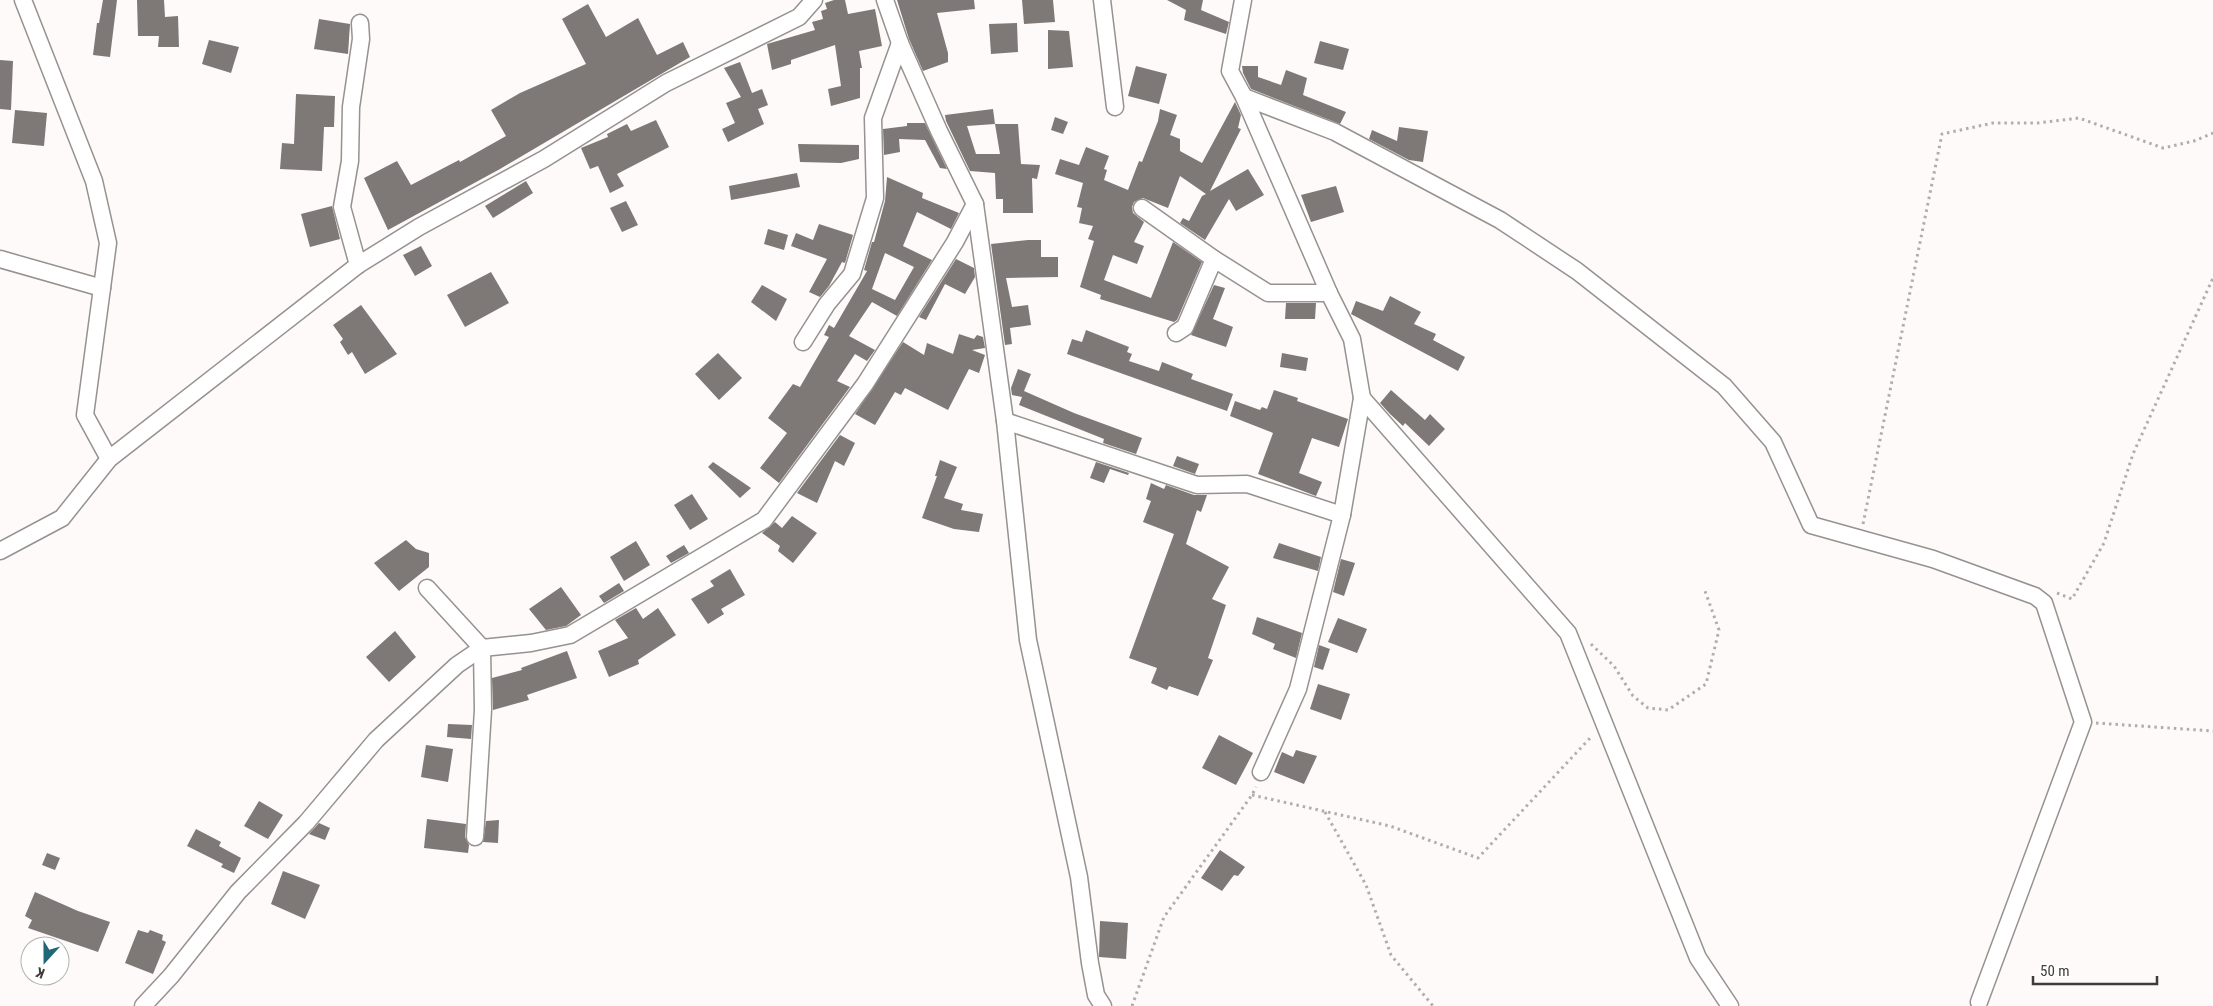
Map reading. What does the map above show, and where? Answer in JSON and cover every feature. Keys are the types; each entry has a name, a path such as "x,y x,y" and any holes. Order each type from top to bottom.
{"street":[{"path":"23,0 94,181 108,243 85,415 109,459"},
{"path":"0,551 62,518 109,459 358,265 419,227 544,159 666,83 799,17 814,0"},
{"path":"885,0 900,43 939,131 975,204 1005,421 1028,640 1079,877 1096,995 1103,1006"},
{"path":"1102,0 1115,107"},
{"path":"1243,0 1230,71 1244,96 1330,293 1352,338 1362,398 1342,515 1298,689 1261,772"},
{"path":"358,265 342,207 350,161 351,107 361,39 360,23"},
{"path":"803,342 827,304 852,274 875,198 874,118 900,43"},
{"path":"1244,96 1335,132 1500,220 1577,271 1724,386 1773,442 1811,525 1933,559 2035,596 2044,603 2083,722 1979,1002"},
{"path":"143,1006 171,976 238,892 306,823 376,740 458,665 482,648 531,643 570,635 764,520 865,384 955,242 975,204"},
{"path":"1142,208 1214,259 1268,293 1330,293"},
{"path":"0,259 102,288"},
{"path":"1176,333 1185,327 1214,259"},
{"path":"1362,398 1568,634 1698,958 1730,1006"},
{"path":"1005,421 1198,485 1247,484 1342,515"},
{"path":"427,588 482,648 483,710 475,837"}],"path":[{"path":"1860,539 1942,134 1993,123 2038,123 2079,118 2162,148 2194,141 2213,133"},
{"path":"2035,596 2042,588 2072,599 2104,543 2133,454 2213,278"},
{"path":"1568,634 1584,638 1614,666 1633,696 1648,708 1668,710 1706,684 1719,630 1705,591"},
{"path":"2083,722 2213,731"},
{"path":"1252,796 1390,826 1478,858 1604,723"},
{"path":"1132,1006 1164,918 1252,796 1261,772"},
{"path":"1324,812 1366,886 1391,955 1433,1006"}],"building":[{"path":"103,0 117,0 110,57 93,55 97,23 99,23"},
{"path":"137,0 164,0 165,17 178,16 179,47 158,47 159,36 138,36"},
{"path":"834,0 845,0 848,14 875,9 882,46 859,51 862,68 860,68 860,98 831,106 828,89 841,86 835,45 791,60 791,64 772,70 767,44 815,30 812,22 823,19 821,11 827,9 825,3"},
{"path":"897,0 974,0 975,9 937,13 948,53 948,62 923,71 909,39"},
{"path":"1022,0 1053,0 1055,22 1024,24"},
{"path":"1167,0 1203,0 1201,10 1229,22 1226,34 1184,20 1186,10"},
{"path":"588,4 606,37 638,18 657,55 683,42 690,57 500,169 388,230 364,178 397,161 411,185 459,160 460,162 506,136 491,110 520,93 586,64 562,19"},
{"path":"319,19 350,24 348,54 314,49"},
{"path":"1017,23 1018,52 991,54 989,24"},
{"path":"1048,30 1069,31 1073,67 1048,69"},
{"path":"209,40 239,47 231,73 202,64"},
{"path":"1320,41 1349,49 1343,70 1314,63"},
{"path":"0,60 13,61 11,110 0,109"},
{"path":"740,62 752,93 762,89 768,105 758,109 764,124 728,142 722,129 735,123 726,103 741,97 724,68"},
{"path":"1136,66 1167,74 1159,104 1128,96"},
{"path":"1242,66 1258,66 1258,77 1281,85 1286,70 1307,78 1303,95 1346,112 1340,124 1251,89 1243,73"},
{"path":"296,94 335,96 334,127 324,127 322,171 280,169 282,143 294,144"},
{"path":"1235,102 1241,115 1238,128 1241,129 1210,191 1248,169 1264,195 1236,211 1229,199 1205,240 1180,223 1183,218 1189,221 1202,196 1206,194 1180,176 1168,208 1143,198 1134,202 1132,207 1133,213 1144,222 1134,242 1144,246 1137,264 1113,255 1104,280 1151,298 1173,242 1202,262 1177,320 1174,322 1100,299 1101,295 1080,287 1094,241 1088,239 1093,226 1079,223 1082,208 1077,207 1083,183 1055,174 1060,159 1079,165 1086,147 1109,156 1104,169 1107,170 1104,180 1128,190 1139,161 1142,162 1158,121 1160,109 1177,115 1170,135 1180,139 1180,151 1202,163"},
{"path":"993,109 995,124 1018,124 1021,164 1040,165 1037,179 1032,178 1033,213 1003,213 1003,199 996,199 995,173 970,171 946,121 945,115","holes":["995,124 1000,154 976,154 967,126"]},
{"path":"15,110 47,113 44,146 12,143"},
{"path":"1055,117 1068,122 1063,134 1051,130"},
{"path":"656,120 669,147 617,174 624,186 610,193 598,166 590,169 581,148 608,137 607,134 627,124 631,131"},
{"path":"907,123 925,123 947,169 940,168 925,140 899,139 900,152 884,155 883,129 907,126"},
{"path":"1399,127 1428,131 1423,162 1409,160 1369,139 1372,130 1397,141"},
{"path":"798,144 859,145 859,159 841,163 800,162"},
{"path":"797,173 800,187 731,200 729,186"},
{"path":"887,177 923,193 922,198 959,213 951,229 917,212 903,246 932,260 897,316 872,302 849,336 875,350 867,361 855,354 837,381 850,387 779,483 760,468 787,433 768,418 793,384 800,387 829,337 824,335 829,325 834,328 867,271 864,270 885,201","holes":["885,253 914,267 895,300 872,289"]},
{"path":"526,181 533,193 493,218 485,206"},
{"path":"1336,186 1344,212 1311,222 1301,195"},
{"path":"626,201 638,225 622,232 610,208"},
{"path":"332,206 340,239 310,247 301,214"},
{"path":"819,224 853,235 845,263 842,262 829,286 820,297 809,292 827,259 791,246 796,233 813,240"},
{"path":"768,229 788,235 784,250 764,244"},
{"path":"1041,240 1041,257 1058,257 1058,277 1006,278 1012,307 1028,305 1031,325 1010,328 1012,344 1005,345 991,244"},
{"path":"421,246 432,266 415,276 403,255"},
{"path":"956,259 974,268 975,277 965,294 945,284 926,320 919,317"},
{"path":"491,272 509,303 465,327 447,295"},
{"path":"762,285 787,299 776,321 751,302"},
{"path":"1214,285 1225,288 1213,319 1233,327 1226,347 1191,335"},
{"path":"1390,296 1421,312 1414,324 1436,334 1433,340 1465,357 1458,371 1351,314 1356,301 1383,311"},
{"path":"1286,303 1316,303 1315,319 1285,319"},
{"path":"361,305 397,354 365,374 352,352 348,355 340,342 343,339 333,325"},
{"path":"1086,330 1129,347 1127,352 1132,354 1129,361 1159,371 1162,362 1193,374 1191,379 1233,394 1227,411 1067,354 1072,339 1082,342"},
{"path":"959,334 974,339 977,335 983,337 985,348 972,350 985,355 979,373 969,369 948,410 905,388 901,395 895,392 875,425 855,414 903,342 924,355 927,343 953,354"},
{"path":"718,353 742,378 719,400 695,374"},
{"path":"1282,353 1308,358 1306,371 1280,367"},
{"path":"1018,369 1031,374 1024,391 1074,413 1142,438 1136,454 1103,443 1104,439 1019,405 1022,397 1012,395 1011,388"},
{"path":"1274,390 1298,398 1297,401 1348,419 1339,447 1312,438 1299,473 1322,482 1316,496 1258,474 1273,433 1230,416 1235,401 1260,410 1262,407 1267,409"},
{"path":"1391,390 1425,420 1430,414 1445,429 1429,446 1405,423 1403,426 1380,403"},
{"path":"840,435 855,443 844,466 835,461 817,503 797,493"},
{"path":"1177,456 1199,464 1195,474 1173,466"},
{"path":"940,460 957,467 944,498 963,504 961,510 983,514 979,532 954,529 922,518 937,476 935,476"},
{"path":"713,462 751,488 740,498 708,467"},
{"path":"1096,462 1129,473 1128,475 1110,469 1104,483 1090,478"},
{"path":"1151,483 1164,489 1166,485 1194,495 1207,495 1201,512 1197,510 1186,544 1229,567 1212,599 1226,605 1208,658 1213,660 1198,696 1169,686 1167,690 1151,683 1157,668 1129,658 1174,534 1143,522 1151,501 1146,499"},
{"path":"692,494 708,519 690,530 674,505"},
{"path":"792,516 817,533 793,563 778,551 780,546 762,533 775,522 782,528"},
{"path":"406,540 416,549 429,553 429,567 399,591 374,563"},
{"path":"636,541 650,565 624,581 610,557"},
{"path":"1279,543 1321,557 1318,571 1273,558"},
{"path":"684,545 689,553 671,563 666,556"},
{"path":"1341,559 1355,563 1344,596 1333,592"},
{"path":"730,569 745,595 721,609 724,614 708,624 691,599 714,586 710,581"},
{"path":"619,583 624,591 604,603 599,596"},
{"path":"561,587 581,615 566,626 546,630 529,609"},
{"path":"636,608 643,619 658,608 676,635 638,660 639,664 609,677 598,651 628,638 615,620"},
{"path":"1257,617 1302,633 1296,658 1273,649 1275,644 1252,634"},
{"path":"1338,618 1367,629 1357,653 1328,642"},
{"path":"395,631 416,657 389,682 366,657"},
{"path":"1319,645 1330,649 1323,670 1314,667"},
{"path":"567,651 577,678 527,695 529,700 493,710 492,678 522,670 521,668"},
{"path":"1318,684 1350,694 1341,720 1310,709"},
{"path":"448,724 472,725 471,739 447,737"},
{"path":"1219,735 1253,753 1236,785 1202,768"},
{"path":"426,745 453,749 448,782 421,777"},
{"path":"1296,750 1317,756 1304,784 1274,772 1282,752 1293,757"},
{"path":"259,801 283,815 268,839 244,826"},
{"path":"427,819 466,824 465,837 469,845 468,853 424,848"},
{"path":"499,820 498,843 483,842 486,821"},
{"path":"319,823 330,828 325,840 309,834"},
{"path":"196,829 221,842 219,846 241,858 234,873 221,867 223,864 187,846"},
{"path":"1220,850 1245,867 1238,876 1234,875 1222,891 1201,878"},
{"path":"47,853 60,858 55,870 42,865"},
{"path":"283,871 320,885 305,919 271,904"},
{"path":"35,892 78,911 110,922 98,952 70,942 70,936 51,936 28,928 32,920 25,916"},
{"path":"1100,921 1128,923 1126,959 1099,957"},
{"path":"138,930 148,933 150,930 163,935 162,940 166,942 153,974 125,963"}]}
